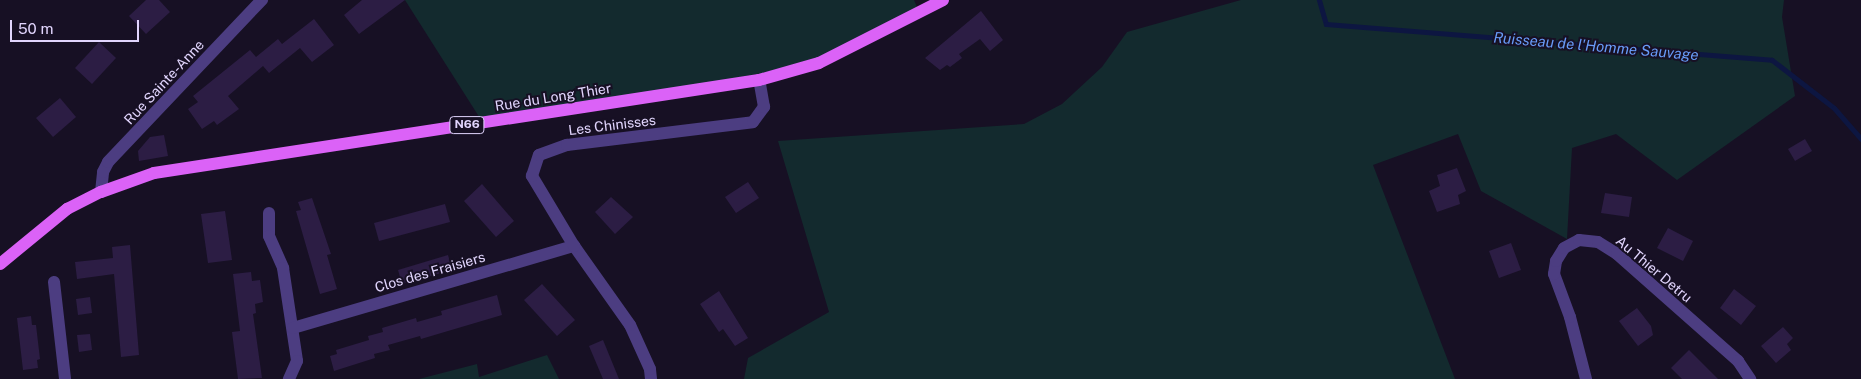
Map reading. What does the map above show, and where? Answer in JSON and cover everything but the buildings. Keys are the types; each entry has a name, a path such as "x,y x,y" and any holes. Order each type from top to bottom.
{"main road":[{"name":"Rue du Long Thier","path":"0,264 67,209 127,181 180,168 759,80 819,63 943,0"}],"street":[{"name":"Rue Sainte-Anne","path":"100,192 103,172 108,162 262,0"},
{"name":"Les Chinisses","path":"651,379 650,369 630,325 574,246 532,176 539,155 567,145 753,122 764,107 759,80"},
{"path":"269,213 269,236 283,268 298,360 289,379"},
{"name":"Au Thier Detru","path":"1586,379 1570,316 1554,274 1556,261 1564,248 1579,240 1598,242 1617,254 1738,361 1750,379"},
{"name":"Clos des Fraisiers","path":"293,328 574,246"},
{"path":"54,282 65,379"}],"green space":[{"path":"405,0 914,0 919,12 819,63 483,123"},
{"path":"1241,0 1784,0 1782,17 1795,96 1677,180 1616,134 1572,148 1567,239 1481,191 1458,134 1373,165 1455,379 744,379 748,358 829,312 778,141 1024,124 1062,104 1102,67 1127,32"},
{"path":"547,355 559,379 419,379 477,364 479,377"}],"waterway":[{"name":"Ruisseau de l'Homme Sauvage","path":"1319,0 1326,24 1772,60 1834,108 1861,139"}]}
